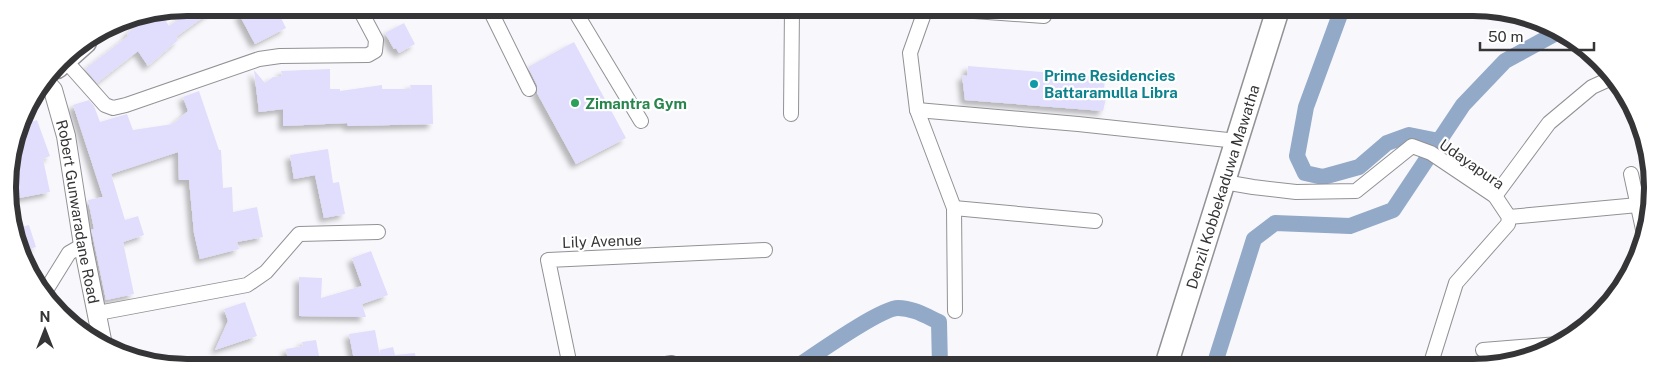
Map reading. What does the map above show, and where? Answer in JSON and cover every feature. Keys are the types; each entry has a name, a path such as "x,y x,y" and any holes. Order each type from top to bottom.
{"main road":[{"name":"Denzil Kobbekaduwa Mawatha","path":"1168,359 1276,16"}],"street":[{"path":"66,68 105,105 113,108 259,59 280,56 368,55 375,51 376,40 363,16"},
{"path":"493,16 529,89"},
{"path":"579,16 641,121"},
{"path":"792,16 792,114"},
{"path":"923,16 910,53 918,110 954,208 956,311"},
{"path":"1495,196 1549,124 1592,87 1606,81"},
{"name":"Robert Gunwaradane Road","path":"49,87 66,136 101,335"},
{"path":"918,110 1078,124 1237,141"},
{"name":"Udayapura","path":"1224,182 1296,192 1356,191 1412,146 1431,153 1495,196 1508,217"},
{"path":"1631,174 1641,218"},
{"path":"1432,359 1456,283 1508,224 1508,217 1638,205"},
{"path":"954,208 1094,221"},
{"path":"98,313 247,285 266,272 299,234 378,232"},
{"path":"48,286 69,253 84,245"},
{"name":"Lily Avenue","path":"569,359 548,260 765,250"},
{"path":"1483,350 1538,346"}],"building":[{"path":"205,16 176,37 178,40 148,66 138,51 97,83 85,69 128,36 127,34 139,23 164,18 169,26 182,17"},
{"path":"240,16 280,16 286,28 255,44"},
{"path":"404,23 415,44 399,53 396,48 394,49 385,33"},
{"name":"Zimantra Gym","path":"574,42 626,138 576,164 537,93 537,85 528,67"},
{"name":"Prime Residencies Battaramulla Libra","path":"968,66 1105,77 1104,90 1108,90 1103,111 965,100 962,75 967,76"},
{"path":"330,69 330,89 340,89 340,91 382,85 382,89 411,89 410,85 432,85 433,124 348,126 347,123 283,126 283,109 259,112 254,70 265,83 273,77 282,76 281,71"},
{"path":"199,91 219,150 221,150 223,188 232,187 233,212 257,207 263,237 237,242 239,249 200,259 194,233 189,180 179,180 178,152 111,174 125,220 138,216 144,235 123,242 134,294 106,300 91,230 94,229 88,200 103,197 73,105 89,100 94,106 100,122 127,114 133,130 173,124 188,111 183,97"},
{"path":"37,120 50,156 43,159 50,192 17,198 16,188 20,154 29,123"},
{"path":"328,149 333,183 339,182 345,214 324,218 315,175 294,179 290,155"},
{"path":"29,225 36,247 28,250 21,227"},
{"path":"371,251 388,295 362,304 366,317 299,316 299,277 322,278 321,298 362,286 352,258"},
{"path":"245,302 257,336 215,350 228,321 224,309"},
{"path":"375,330 380,356 380,350 393,347 395,355 415,353 416,359 354,359 349,334"},
{"path":"316,340 320,359 288,359 286,349 303,346 302,342"}],"waterway":[{"path":"1339,16 1306,107 1297,156 1305,173 1323,177 1359,167 1387,143 1409,135 1439,141"},
{"path":"1216,359 1254,239 1275,223 1350,226 1393,210 1463,105 1505,61 1551,36"},
{"path":"808,359 878,315 898,308 914,311 939,322 940,359"}],"place":[{"name":"Prime Residencies Battaramulla Libra","path":"1034,84"},
{"name":"Zimantra Gym","path":"575,103"}]}
